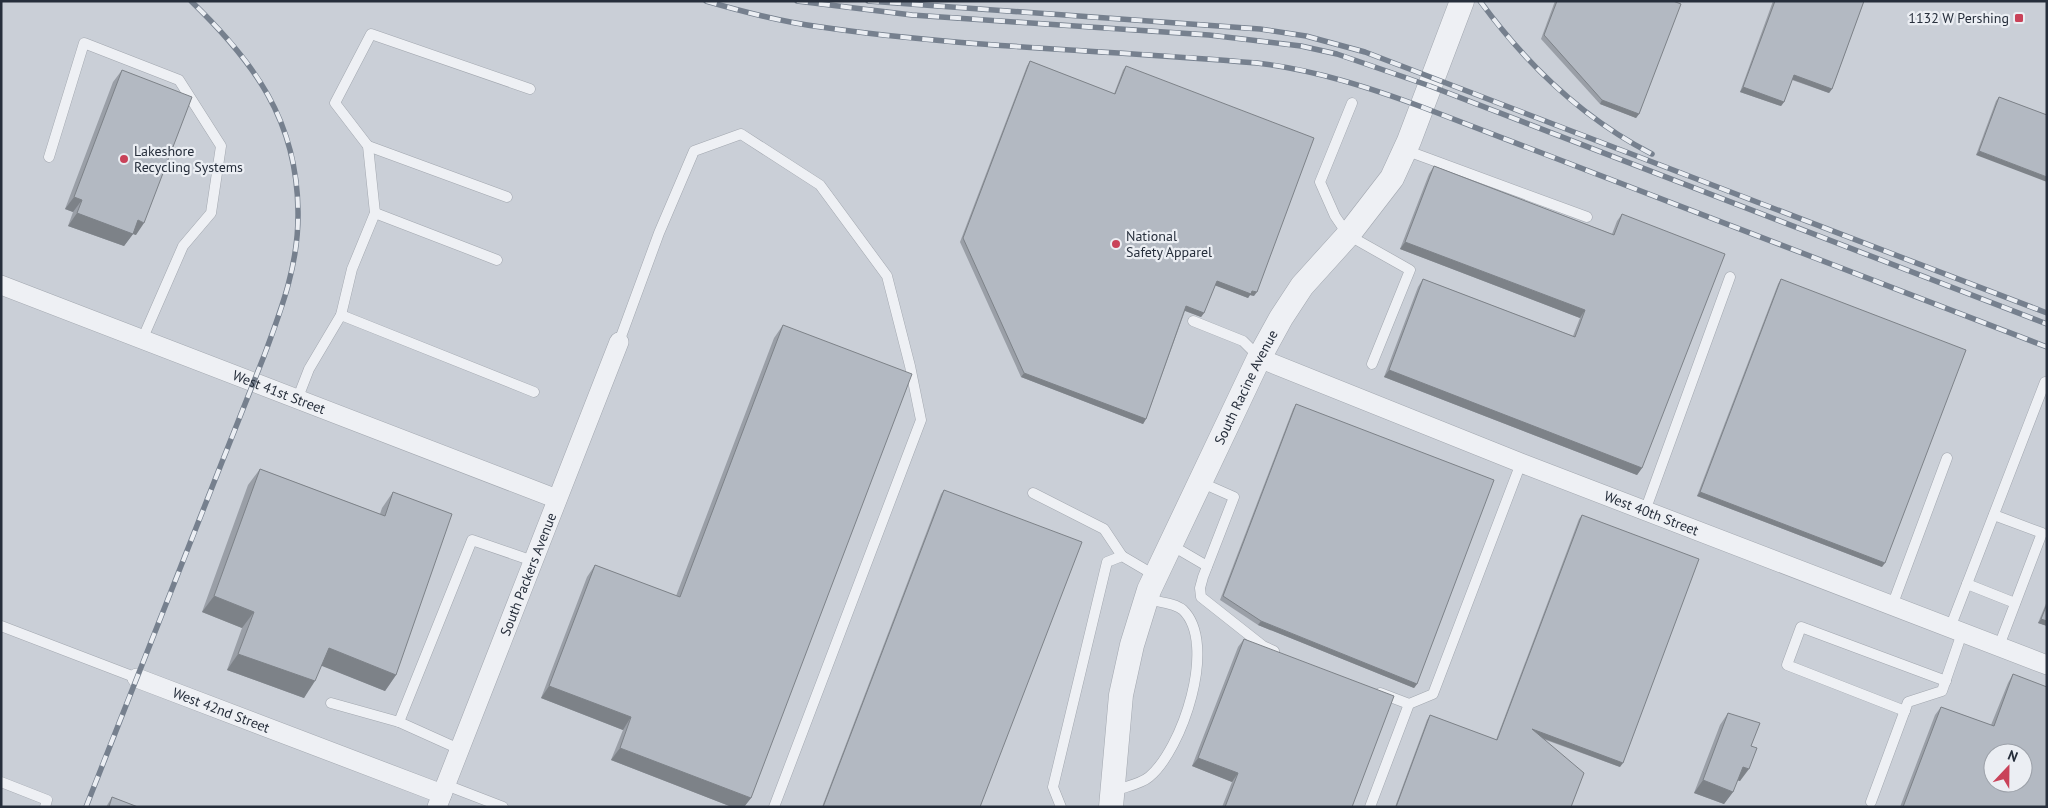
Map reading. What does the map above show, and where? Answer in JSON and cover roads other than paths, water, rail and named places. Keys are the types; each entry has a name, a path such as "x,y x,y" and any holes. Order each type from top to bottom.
{"street":[{"name":"South Racine Avenue","path":"1112,799 1121,695 1132,645 1156,576 1259,358 1302,286 1348,235 1392,178 1405,150 1462,1"},
{"name":"West 41st Street","path":"1,285 557,499"},
{"name":"South Packers Avenue","path":"442,795 619,342"},
{"name":"West 40th Street","path":"1259,358 1521,463 2047,665"},
{"name":"West 42nd Street","path":"137,678 442,795"}],"lane":[{"path":"298,400 309,368 341,315 352,269 375,213 368,146 335,103 371,34 530,89"},
{"path":"50,157 84,43 179,80 221,146 211,213 182,246 142,340"},
{"path":"1352,103 1320,182 1335,216 1348,235 1410,270 1372,364"},
{"path":"619,342 659,233 694,151 742,134 820,185 886,276 910,366 920,420 774,807"},
{"path":"368,146 507,197"},
{"path":"1405,150 1587,217"},
{"path":"375,213 497,260"},
{"path":"1645,511 1730,277"},
{"path":"341,315 534,392"},
{"path":"1193,321 1242,341 1259,358"},
{"path":"1872,802 1908,702 1942,691 1946,681 1967,584 2045,382"},
{"path":"1892,606 1947,458"},
{"path":"1370,689 1409,704 1433,694 1521,463"},
{"path":"1200,482 1234,497 1207,566 1200,588 1201,597 1263,646 1288,656"},
{"path":"1033,493 1104,529 1122,556 1156,576"},
{"path":"1994,515 2042,534 1999,646"},
{"path":"400,722 472,540 533,561"},
{"path":"1171,545 1207,566"},
{"path":"1061,807 1053,788 1105,572 1108,562 1122,556"},
{"path":"1967,584 2015,603"},
{"path":"1112,799 1149,778 1176,741 1197,676 1196,633 1187,614 1180,608 1147,599"},
{"name":"West 42nd Street","path":"1,626 137,678"},
{"path":"1905,711 1787,665 1801,627 1946,681"},
{"path":"330,703 400,722 459,749"},
{"path":"1370,807 1409,704"},
{"path":"1,782 47,800 45,807"},
{"name":"West 42nd Street","path":"442,795 503,807"}],"railway":[{"path":"86,807 264,356 283,303 296,249 298,230 296,178 290,148 280,121 268,95 252,70 214,24 191,1"},
{"path":"706,1 792,22 875,34 929,40 1257,63 1320,75 1361,86 1422,107 2047,347"},
{"path":"797,1 912,15 1209,35 1301,46 1337,54 1430,86 2047,324"},
{"path":"868,1 1260,29 1306,36 1365,52 2047,313"},
{"path":"1480,1 1516,46 1557,88 1602,124 1652,154"}],"place":[{"name":"1132 W Pershing","path":"2019,18"},
{"name":"Lakeshore Recycling Systems","path":"124,159"},
{"name":"National Safety Apparel","path":"1116,244"}]}
